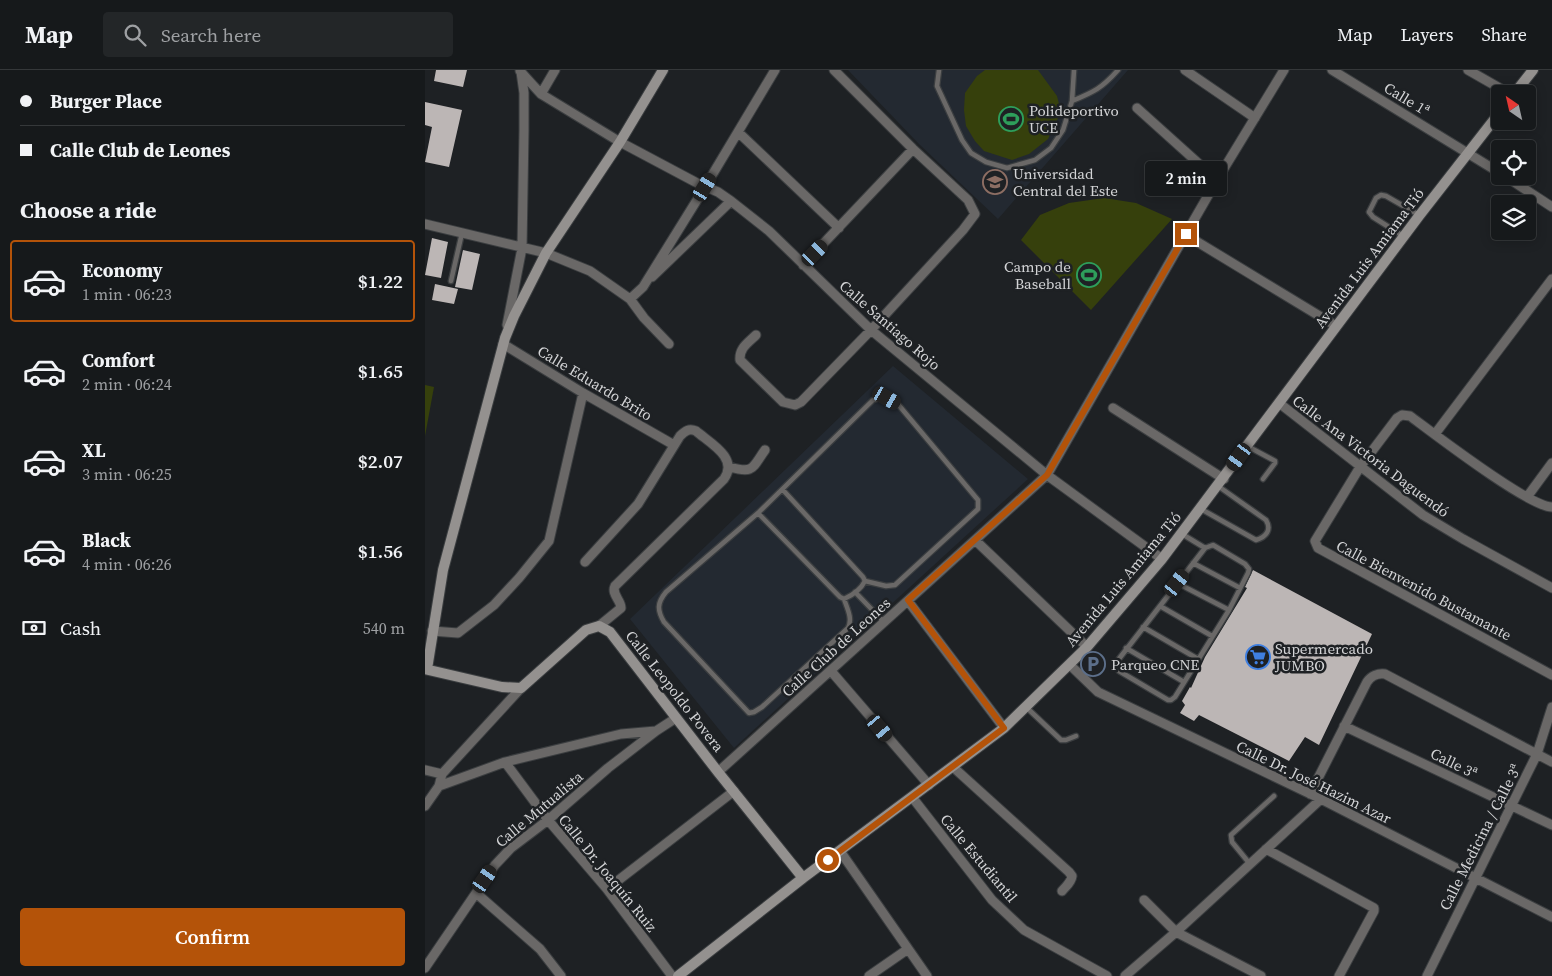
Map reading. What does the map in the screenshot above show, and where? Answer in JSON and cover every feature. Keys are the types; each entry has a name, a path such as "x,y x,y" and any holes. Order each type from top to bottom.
{"main road":[{"path":"599,626 586,630 521,688 502,688 426,669 443,570 504,341 514,316 546,253 620,142 663,70"},
{"path":"1521,85 1533,70"},
{"name":"Avenida Luis Amiama Tió","path":"678,976 803,878 1004,728 1070,665 1182,534 1419,216 1491,123"},
{"name":"Calle Leopoldo Povera","path":"599,626 610,632 803,878"}],"street":[{"path":"504,341 522,248 524,93 520,70"},
{"name":"Calle Santiago Rojo","path":"520,70 541,94 620,142 718,192 769,231 871,330 1047,475 1162,559"},
{"path":"541,94 555,70"},
{"path":"643,287 775,70"},
{"path":"756,335 742,348 739,354 740,360 783,402 795,405 801,402 871,330 963,230 975,214 968,200 913,149 834,70"},
{"path":"1185,70 1255,118"},
{"name":"Calle Club de Leones","path":"718,772 1047,475 1217,180 1284,70"},
{"name":"Calle 1ª","path":"1332,70 1491,167"},
{"path":"1468,70 1494,85"},
{"path":"1137,108 1217,180"},
{"path":"738,132 839,228"},
{"path":"803,265 913,149"},
{"path":"1519,185 1552,207"},
{"path":"630,299 731,202"},
{"path":"425,224 546,253 590,271 630,299 644,318 669,344"},
{"path":"1186,234 1337,326"},
{"path":"1435,434 1552,280"},
{"name":"Calle Eduardo Brito","path":"504,341 583,393 674,445"},
{"path":"432,631 458,633 494,604 519,578 549,541 583,393"},
{"name":"Calle Ana Victoria Daguendó","path":"1279,403 1423,515 1552,588"},
{"path":"1113,408 1221,482"},
{"name":"Calle Bienvenido Bustamante","path":"1552,507 1546,507 1527,497 1491,474 1410,416 1402,415 1397,418 1361,467 1316,539 1315,544 1317,547 1552,675"},
{"path":"585,562 638,504 684,431 693,429 726,457 730,467 729,473 615,586 614,592 621,608 599,626"},
{"path":"730,467 744,471 753,468 765,450"},
{"path":"1527,497 1552,463"},
{"path":"975,540 1087,647"},
{"path":"908,600 1004,728"},
{"name":"Calle Dr. José Hazim Azar","path":"1070,665 1098,692 1321,799 1552,917"},
{"path":"831,670 929,785"},
{"path":"1310,794 1367,682 1374,676 1383,673 1552,762"},
{"path":"425,806 439,786 443,774 521,688"},
{"name":"Calle Medicina / Calle 3ª","path":"1428,976 1537,754 1552,708"},
{"name":"Calle Mutualista","path":"425,968 495,865 511,848 548,820 608,768 676,718"},
{"name":"Calle 3ª","path":"1344,726 1552,825"},
{"path":"439,786 505,762 621,734 656,731"},
{"name":"Calle Dr. Joaquín Ruiz","path":"505,762 548,820 607,888 672,976"},
{"path":"953,767 1073,876 1070,883 1062,891"},
{"path":"425,770 443,774"},
{"path":"607,888 734,791"},
{"name":"Calle Estudiantil","path":"912,797 992,900 1024,930 1107,976"},
{"path":"1125,976 1321,799"},
{"path":"1266,850 1374,908 1339,976"},
{"path":"840,851 927,976"},
{"path":"476,893 540,949 561,976"},
{"path":"1144,900 1175,932 1261,976"},
{"path":"869,976 908,949"}],"lane":[{"path":"939,70 937,86 961,140 971,153 985,162 1007,168 1035,160 1051,148 1063,130 1072,101 1074,70"},
{"path":"1072,101 1094,92 1118,70"},
{"path":"1404,237 1373,217 1369,212 1377,198 1381,195 1386,196 1419,216"},
{"path":"451,280 462,233"},
{"path":"758,513 844,599 851,623 849,628 762,707 749,713 664,622 659,614 658,606 660,600 666,592 783,490 873,400 880,397 897,403 978,500 979,506 902,580 895,585 886,586 865,581 783,490"},
{"path":"1247,446 1275,461 1263,480"},
{"path":"1201,508 1256,540 1263,538 1268,532 1269,525 1266,520 1221,482"},
{"path":"1182,534 1205,548"},
{"path":"1217,546 1245,564 1249,569 1229,610 1175,697 1171,700 1119,671 1115,664 1205,548 1217,546"},
{"path":"1193,563 1240,588"},
{"path":"844,599 855,592 865,581"},
{"path":"1177,583 1229,610"},
{"path":"855,592 884,622"},
{"path":"1160,606 1212,636"},
{"path":"1143,627 1198,659"},
{"path":"1126,648 1184,682"},
{"path":"1026,707 1061,740 1077,736"},
{"path":"1250,864 1231,842 1231,836 1274,796"}],"shaded area":[{"name":"Universidad Central del Este","path":"848,70 1128,70 998,219 919,144"},
{"path":"893,366 1028,479 734,748 630,619"}],"green space":[{"name":"Polideportivo UCE","path":"985,70 1038,70 1057,96 1061,112 1048,139 1029,154 1012,160 984,151 966,126 964,110 965,93 977,76"},
{"name":"Campo de Baseball","path":"1104,198 1136,203 1172,219 1091,310 1021,240 1040,215 1069,203"},
{"path":"425,385 434,387 425,436"}],"building":[{"path":"436,70 467,70 463,87 434,81"},
{"path":"425,102 462,110 449,167 425,162 432,127 425,125"},
{"path":"432,238 448,242 441,278 425,275"},
{"path":"463,250 480,254 472,290 455,287"},
{"path":"435,284 458,289 454,304 432,300"},
{"path":"1253,570 1372,634 1319,745 1305,737 1289,761 1199,715 1194,721 1180,713 1185,705 1182,701 1191,688 1205,657 1247,588 1245,587"}],"place":[{"name":"Polideportivo UCE","path":"1011,119"},
{"name":"Universidad Central del Este","path":"995,182"},
{"name":"Campo de Baseball","path":"1089,275"},
{"name":"Supermercado JUMBO","path":"1258,657"},
{"name":"Parqueo CNE","path":"1093,664"}],"route":[{"path":"828,860 1004,728 908,600 1047,475 1186,234"}]}
